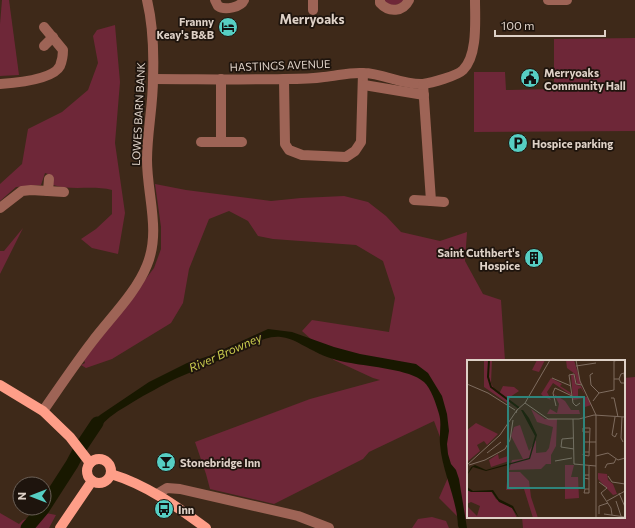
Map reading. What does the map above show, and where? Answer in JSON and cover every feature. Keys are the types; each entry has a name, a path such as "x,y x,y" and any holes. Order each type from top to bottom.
{"main road":[{"path":"0,385 44,411 70,436 90,462"},
{"path":"96,459 104,459 109,464 112,471 107,481 99,483 92,481 87,474 90,462 96,459"},
{"path":"111,474 139,484 157,494 206,528"},
{"path":"60,528 92,481"}],"street":[{"name":"LOWES BARN BANK","path":"44,411 92,342 124,302 147,266 152,249 154,234 147,162 147,141 153,79 153,38 147,0"},
{"path":"215,0 218,5 222,7 237,7 242,4 244,0"},
{"path":"380,0 380,3 384,8 389,10 401,9 407,6 409,0"},
{"name":"HASTINGS AVENUE","path":"153,79 284,79 323,77 345,73 374,74 414,84 423,84 445,79 462,71 471,57 475,39 476,0"},
{"path":"548,0 567,0"},
{"path":"0,84 17,83 42,77 55,72 60,67 63,50 44,27"},
{"path":"44,46 53,37"},
{"path":"284,79 286,144 289,150 302,155 346,157 353,154 357,150 361,142 364,85 363,73"},
{"name":"HASTINGS AVENUE","path":"221,79 221,142"},
{"path":"423,84 431,201"},
{"path":"364,85 424,95"},
{"path":"201,142 242,142"},
{"path":"48,191 49,179"},
{"path":"0,208 22,191 64,192"},
{"path":"414,200 444,202"},
{"path":"157,494 167,488 180,489 298,516 329,528"}],"shaded area":[{"path":"2,0 9,0 19,75 0,76 0,24"},
{"path":"383,0 405,0 404,2 389,7"},
{"path":"115,25 120,82 115,143 125,213 118,254 92,248 81,239 96,229 112,214 112,190 60,187 53,185 51,175 45,173 41,185 16,187 0,201 0,184 22,164 28,129 62,112 88,90 98,63 93,36 97,30"},
{"path":"635,38 635,131 474,132 474,72 505,72 506,90 554,89 554,39"},
{"path":"155,184 186,190 271,201 344,196 368,202 386,216 401,232 440,241 467,232 465,261 483,294 501,300 505,360 467,360 467,518 507,518 460,519 439,498 450,473 443,445 434,421 369,452 363,459 274,504 210,489 195,442 310,399 380,380 334,360 302,331 312,320 389,332 395,298 383,261 356,245 273,239 258,236 248,221 229,211 209,219 189,269 183,303 171,323 112,359 86,368 81,365 85,363 84,360 154,268 161,249 161,227"},
{"path":"23,228 0,274 0,251 4,251"},
{"path":"635,377 635,528 523,528 522,518 625,518 625,378"},
{"path":"0,513 19,524 23,520 36,516 56,515 49,528 0,528"},
{"path":"432,517 446,521 449,528 412,528 418,519"}],"water":[{"path":"268,329 292,332 334,347 360,354 416,364 428,373 442,396 447,414 449,431 447,444 448,454 451,464 456,470 459,479 467,528 459,528 458,526 455,505 441,454 439,414 435,401 427,385 409,374 332,358 294,341 281,337 269,338 257,342 236,353 177,378 143,396 114,414 104,422 91,440 83,434 89,425 100,415 149,382 187,363 209,356"}],"waterway":[{"name":"River Browney","path":"27,528 43,509 97,423"}],"place":[{"name":"Franny Keay's B&B","path":"228,27"},
{"name":"Merryoaks Community Hall","path":"530,78"},
{"name":"Hospice parking","path":"518,143"},
{"name":"Saint Cuthbert's Hospice","path":"534,258"},
{"name":"Stonebridge Inn","path":"166,462"},
{"name":"Inn","path":"164,509"}],"district":[{"name":"Merryoaks","path":"312,19"}]}
